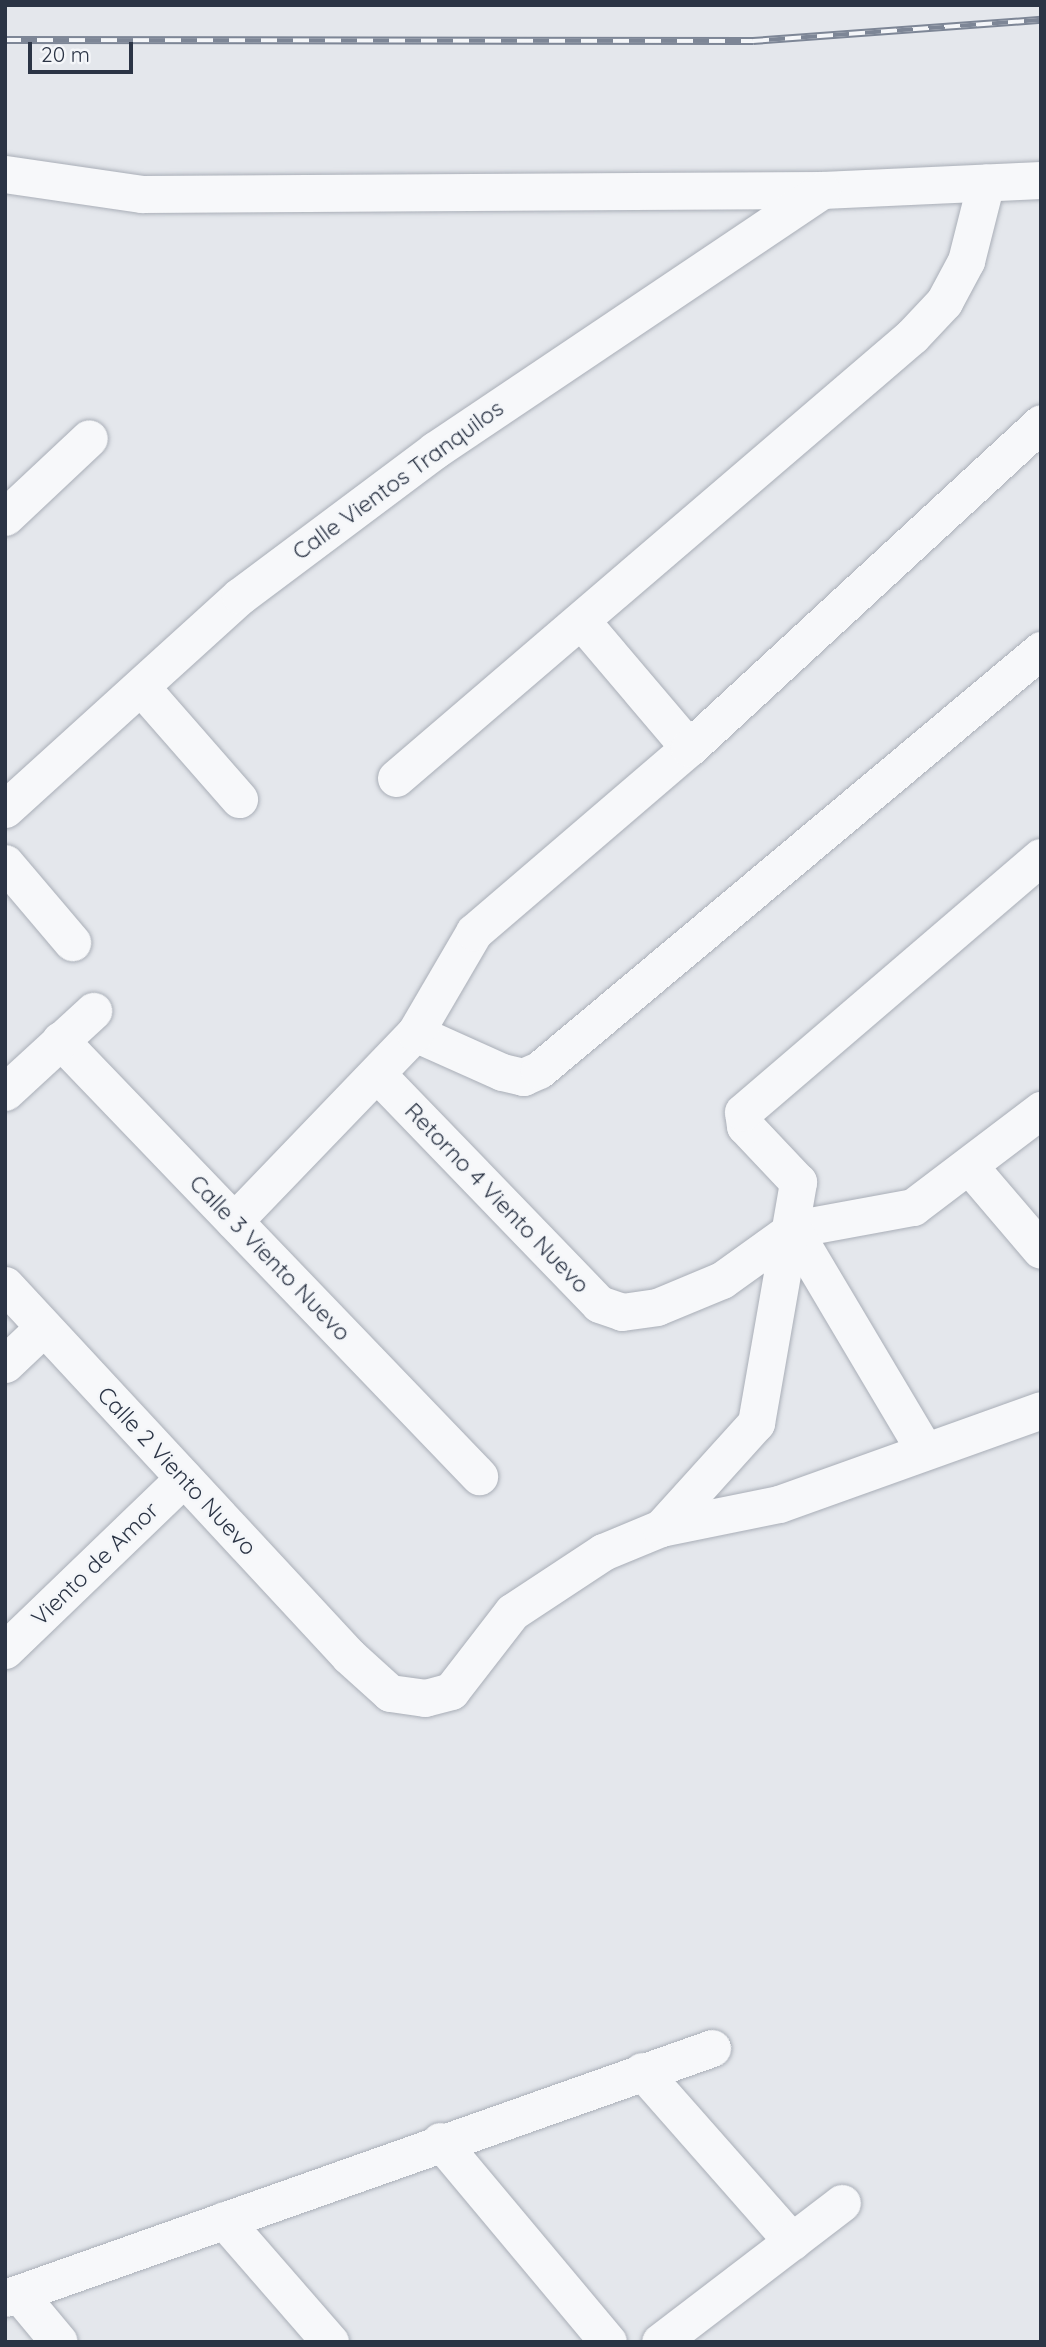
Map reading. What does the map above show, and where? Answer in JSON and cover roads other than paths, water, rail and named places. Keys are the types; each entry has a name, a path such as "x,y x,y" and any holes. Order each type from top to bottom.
{"street":[{"path":"5,174 142,194 822,190 1041,180"},
{"path":"396,778 584,624 944,302 966,261 986,183"},
{"name":"Calle Vientos Tranquilos","path":"5,809 240,596 435,450 822,190"},
{"path":"234,1221 378,1075 415,1033 474,932 689,748 1041,423"},
{"path":"5,517 89,438"},
{"path":"584,624 689,748"},
{"path":"415,1033 502,1072 523,1077 539,1070 1041,650"},
{"path":"141,687 239,799"},
{"path":"661,1528 756,1423 793,1229 797,1182 745,1125 743,1112 1041,857"},
{"path":"5,863 72,942"},
{"path":"5,1092 93,1012"},
{"name":"Calle 3 Viento Nuevo","path":"60,1040 479,1476"},
{"name":"Retorno 4 Viento Nuevo","path":"378,1075 599,1304 622,1312 657,1307 722,1280 793,1229"},
{"path":"793,1229 913,1207 970,1167 1041,1110"},
{"path":"970,1167 1041,1250"},
{"path":"793,1229 925,1451"},
{"name":"Calle 2 Viento Nuevo","path":"5,1285 349,1656 390,1693 425,1698 452,1691 512,1612 603,1552 661,1528"},
{"path":"5,1364 43,1328"},
{"path":"661,1528 779,1504 1041,1409"},
{"name":"Viento de Amor","path":"5,1650 184,1478"},
{"path":"59,2342 12,2296 440,2141 712,2048"},
{"path":"642,2071 792,2241"},
{"path":"440,2141 608,2342"},
{"path":"660,2342 842,2203"},
{"path":"225,2220 330,2342"}],"railway":[{"path":"5,40 753,41 1041,20"}]}
